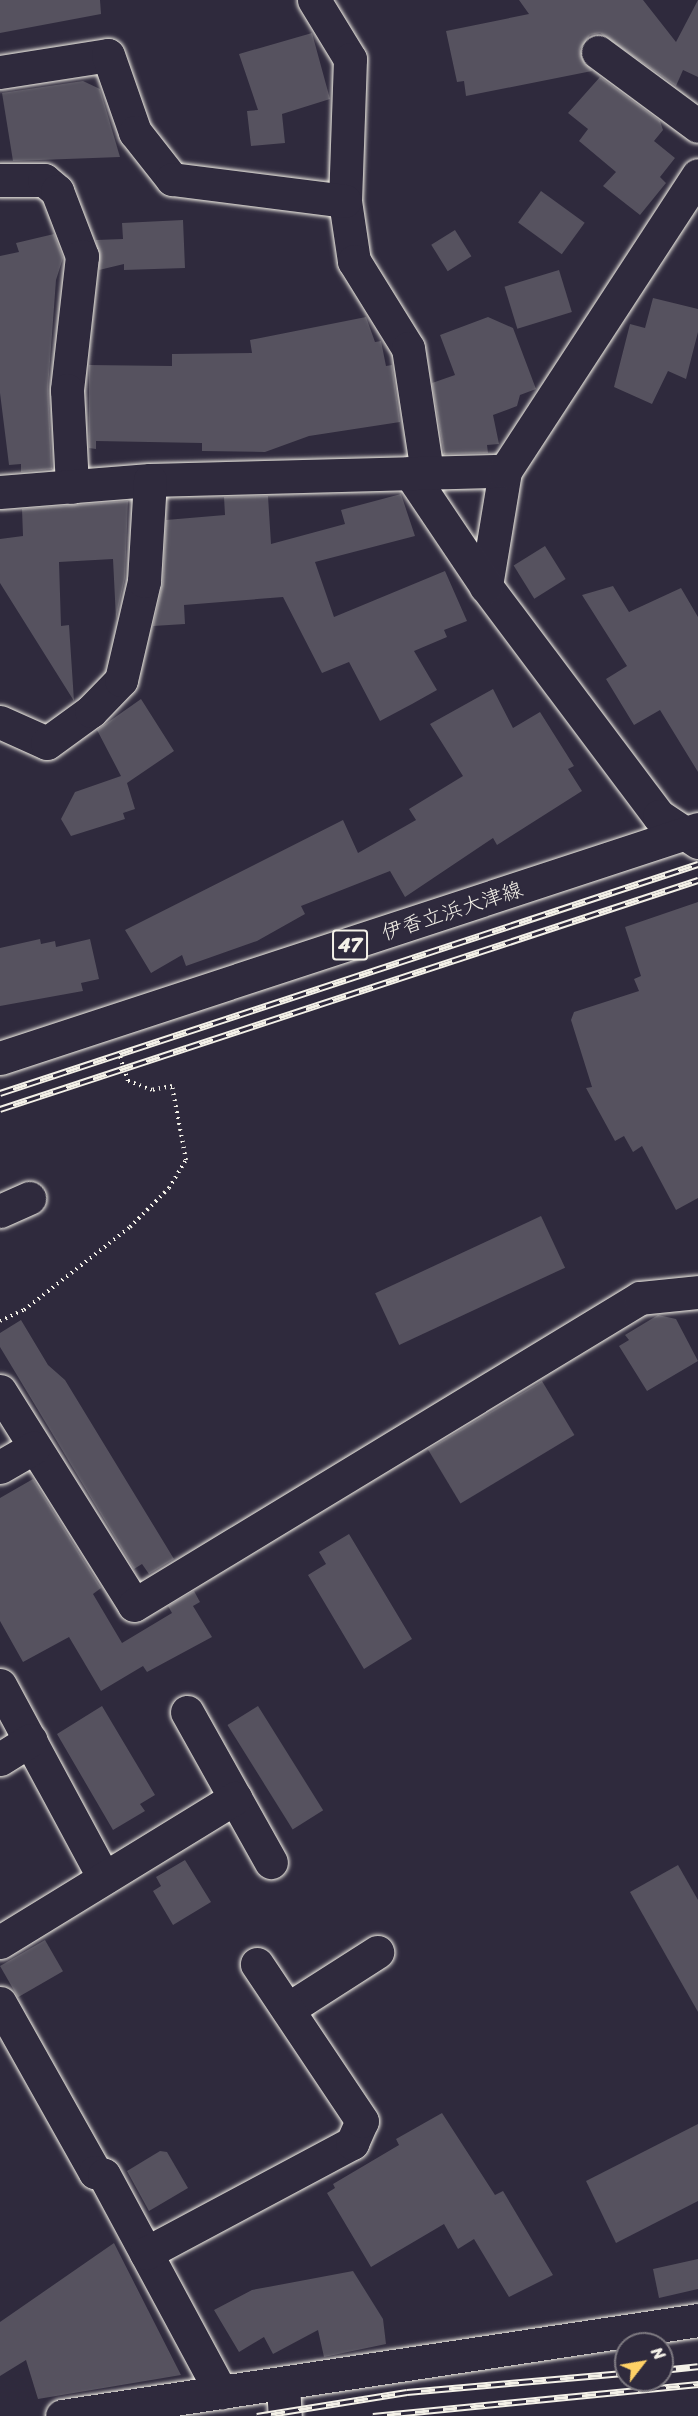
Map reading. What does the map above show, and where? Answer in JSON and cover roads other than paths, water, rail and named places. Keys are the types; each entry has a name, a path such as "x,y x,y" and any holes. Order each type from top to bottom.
{"street":[{"path":"314,0 350,58 345,201 354,261 408,348 419,473 486,586 659,816 695,834"},
{"path":"598,52 698,126"},
{"path":"0,72 108,56 135,132 172,179 345,201"},
{"path":"486,586 505,471 698,176"},
{"path":"0,180 44,180 57,191 82,256 67,390 72,487"},
{"path":"0,492 150,480 505,471"},
{"path":"0,722 47,743 91,711 121,680 144,581 150,480"},
{"name":"伊香立浜大津線","path":"0,1058 695,834"},
{"path":"0,1211 29,1198"},
{"path":"0,1390 134,1605 640,1298 698,1292"},
{"path":"0,1467 34,1447"},
{"path":"0,1685 104,1878"},
{"path":"187,1712 271,1862"},
{"path":"0,1759 31,1740"},
{"path":"0,1942 235,1798"},
{"path":"288,2009 377,1952"},
{"path":"146,2253 352,2143 362,2121 257,1964"},
{"path":"0,2003 146,2253 221,2392"},
{"path":"62,2416 698,2320"},
{"path":"283,2383 285,2416"}],"railway":[{"path":"0,1093 698,864"},
{"path":"0,1109 698,880"},
{"path":"674,2369 698,2366"},
{"path":"257,2416 407,2392 614,2374"},
{"path":"373,2416 698,2384"}]}
